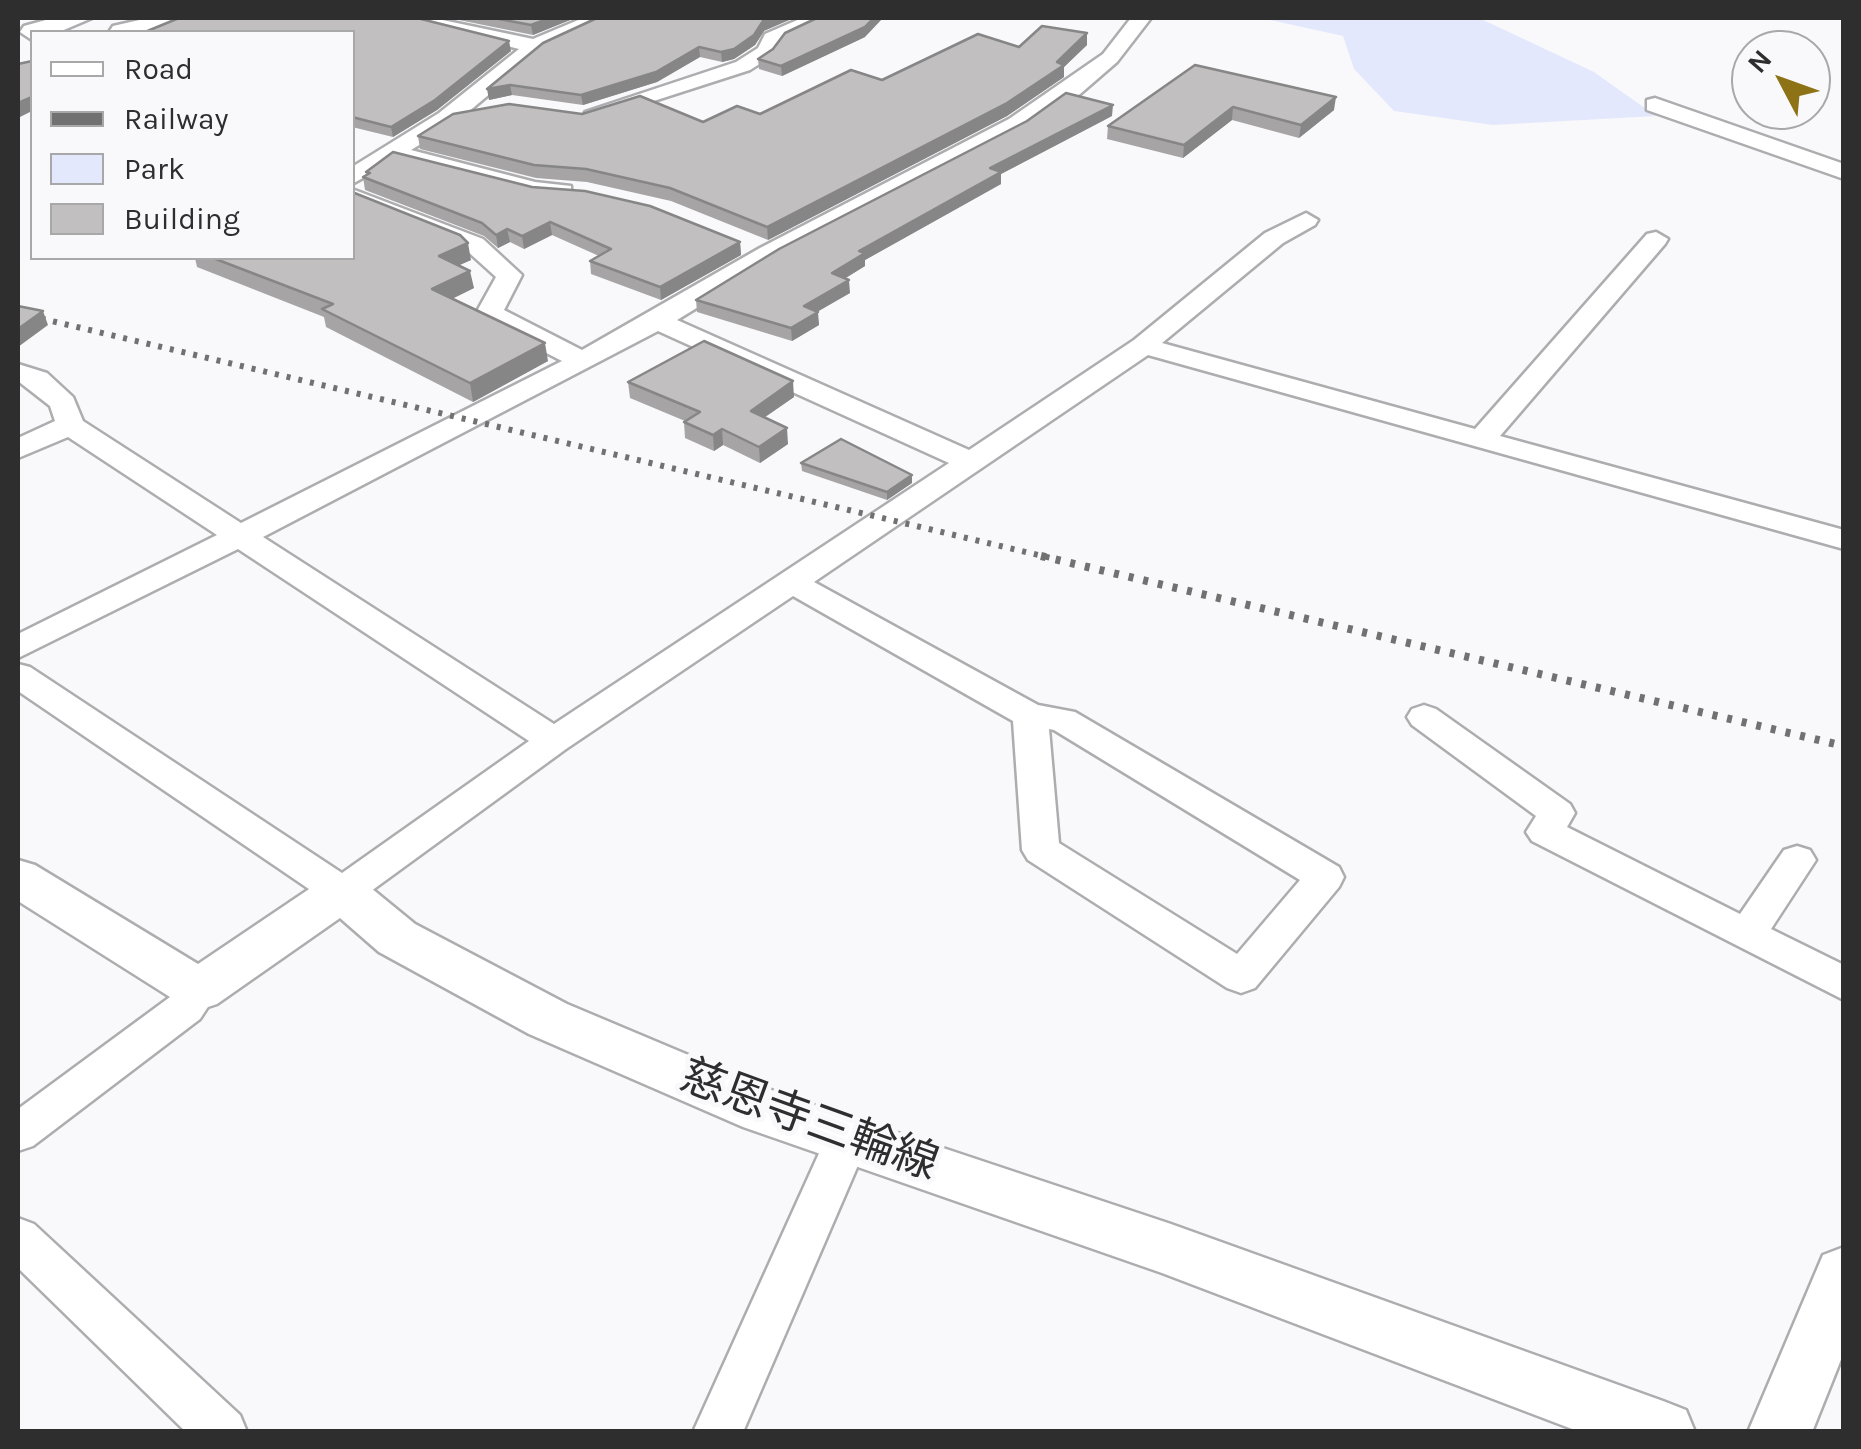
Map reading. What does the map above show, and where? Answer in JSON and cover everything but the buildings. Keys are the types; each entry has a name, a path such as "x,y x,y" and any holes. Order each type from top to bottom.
{"main road":[{"path":"40,30 79,18"},
{"path":"130,30 177,18"},
{"path":"18,878 199,990 342,892"},
{"name":"慈恩寺三輪線","path":"342,892 397,938 548,1019 846,1142 960,1176 1171,1250 1663,1432"},
{"path":"1780,1432 1844,1274"}],"street":[{"path":"408,18 536,46"},
{"path":"355,175 447,118 536,46 599,18"},
{"path":"579,116 743,66 765,52 774,42 772,38 818,18"},
{"path":"18,647 472,420 579,359 657,321 768,253 1016,124 1072,90 1110,58 1141,18"},
{"path":"1655,104 1844,172"},
{"path":"447,118 495,109"},
{"path":"395,152 535,188 587,193"},
{"path":"355,197 474,244 509,274 502,295 489,313 579,359"},
{"path":"18,674 342,892 554,740 1144,346 1171,319 1274,238 1306,220"},
{"path":"732,239 768,253"},
{"path":"1480,440 1656,240"},
{"path":"657,321 970,462"},
{"path":"1144,346 1844,540"},
{"path":"18,372 36,379 63,404 70,424 236,536 554,740"},
{"path":"18,449 70,424"},
{"path":"792,583 1030,715 1064,720 1325,877 1241,977 1042,850 1030,715"},
{"path":"1424,717 1556,814 1545,832 1844,984"},
{"path":"1747,935 1797,860"},
{"path":"18,1133 185,1008 199,990"},
{"path":"718,1432 846,1142"},
{"path":"18,1238 222,1432"}],"green space":[{"path":"1261,18 1479,18 1594,72 1656,116 1493,125 1394,111 1354,69 1343,36"}],"railway":[{"path":"18,313 1051,558"},
{"path":"1041,556 1844,746"}]}
